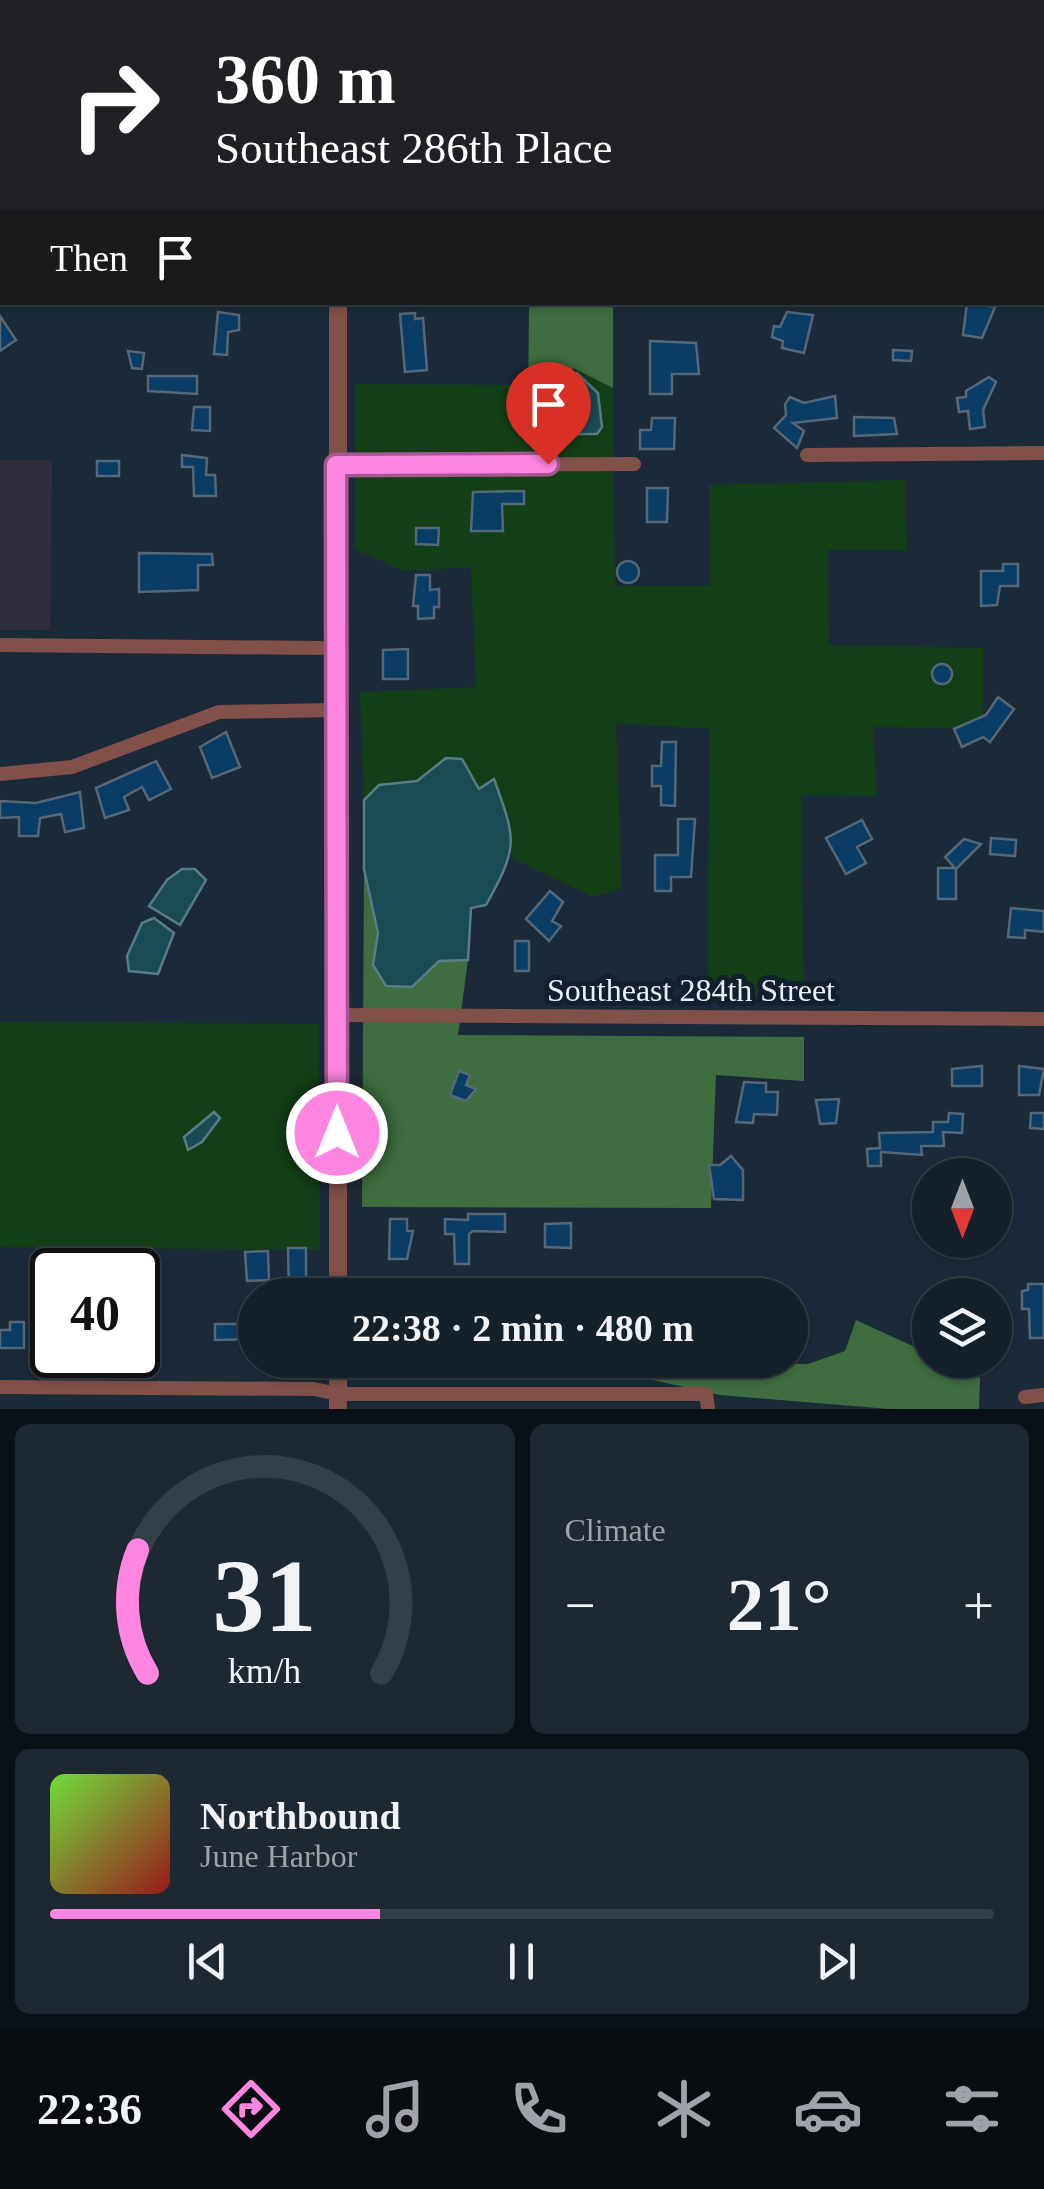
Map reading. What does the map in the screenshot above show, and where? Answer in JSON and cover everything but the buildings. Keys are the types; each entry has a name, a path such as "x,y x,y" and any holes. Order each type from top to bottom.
{"street":[{"path":"338,305 338,1278"},
{"path":"806,454 1044,453"},
{"path":"336,465 634,464"},
{"path":"0,646 322,648"},
{"path":"0,774 72,767 218,712 336,710"},
{"name":"Southeast 284th Street","path":"337,1015 1044,1018"},
{"path":"0,1387 314,1388 338,1402 707,1402"},
{"path":"1025,1397 1044,1395"}],"shaded area":[{"path":"577,373 598,393 602,427 597,434 576,434 565,421 564,391 571,376"},
{"path":"0,460 52,460 50,630 0,630"},
{"path":"446,758 462,759 479,789 494,779 510,831 509,856 486,905 471,908 468,960 439,961 412,987 386,986 373,965 378,933 364,869 364,800 379,785 417,781"},
{"path":"182,869 195,869 206,880 180,925 149,906 167,880"},
{"path":"154,918 174,933 158,974 129,971 127,956 142,923"},
{"path":"214,1112 220,1118 202,1142 188,1150 184,1137"}],"green space":[{"path":"529,305 613,305 613,388 573,368 554,405 528,408"},
{"path":"573,368 613,388 615,586 710,586 709,485 905,480 907,550 828,550 829,645 983,648 983,728 873,727 877,796 801,795 804,1001 708,1003 709,729 616,723 622,888 593,897 512,858 508,818 493,780 479,789 446,758 417,781 379,785 364,800 360,692 476,687 471,567 404,571 355,549 355,384 530,385 529,408 554,405"},
{"path":"364,869 378,933 373,965 412,987 439,961 468,960 458,1035 804,1037 804,1081 716,1075 711,1208 362,1207"},
{"path":"0,1022 319,1024 320,1250 0,1247"},
{"path":"856,1320 912,1346 912,1378 980,1378 979,1409 889,1409 720,1395 644,1378 808,1378 808,1364 845,1351"}],"route":[{"path":"337,1133 336,465 548,464"}]}
